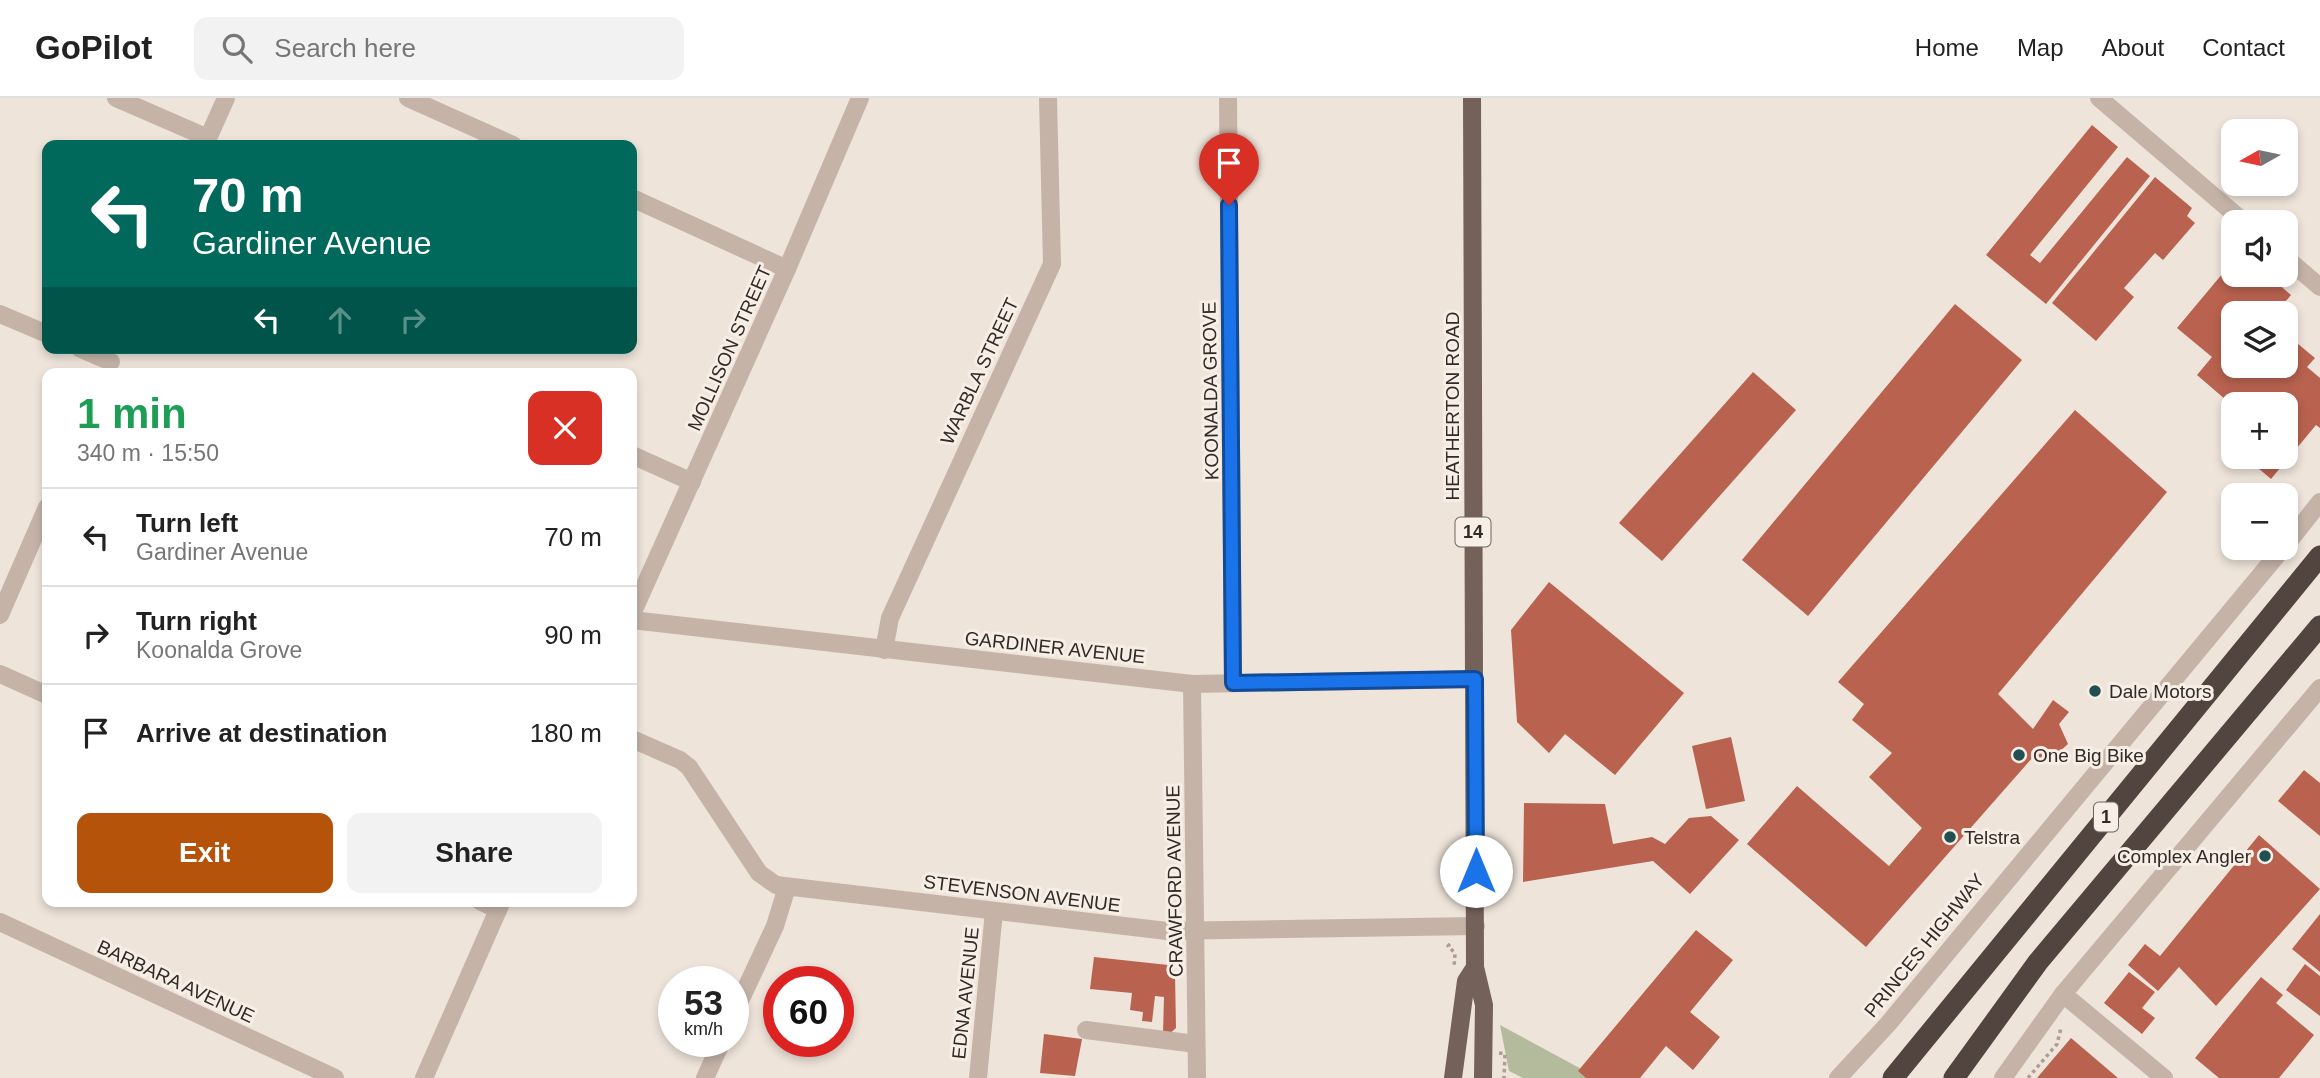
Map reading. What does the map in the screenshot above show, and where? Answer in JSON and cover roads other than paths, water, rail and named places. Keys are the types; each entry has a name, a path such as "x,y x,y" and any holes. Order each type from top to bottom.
{"highway":[{"name":"1","path":"1893,1078 2320,556"},
{"name":"1","path":"1954,1078 2038,962 2320,626"}],"main road":[{"name":"HEATHERTON ROAD","path":"1472,98 1475,967 1484,1005 1483,1078"},
{"name":"HEATHERTON ROAD","path":"1453,1078 1466,981 1475,967"}],"street":[{"path":"116,98 203,140"},
{"path":"208,140 226,98"},
{"path":"408,98 502,140"},
{"name":"MOLLISON STREET","path":"637,603 860,98"},
{"name":"WARBLA STREET","path":"884,650 890,618 1052,264 1048,98"},
{"name":"KOONALDA GROVE","path":"1228,98 1233,683"},
{"path":"2099,98 2230,210"},
{"path":"637,200 787,268"},
{"path":"2298,268 2320,287"},
{"path":"0,314 42,332"},
{"path":"94,354 112,361"},
{"path":"637,457 692,482"},
{"name":"PRINCES HIGHWAY","path":"2298,529 2320,502"},
{"path":"0,615 4,591 42,517"},
{"name":"PRINCES HIGHWAY","path":"1838,1078 1872,1043 2272,560"},
{"name":"GARDINER AVENUE","path":"637,621 1192,684 1475,679"},
{"path":"0,674 42,693"},
{"name":"CRAWFORD AVENUE","path":"1192,684 1197,1078"},
{"path":"2003,1078 2063,994 2320,688"},
{"name":"STEVENSON AVENUE","path":"637,741 680,760 689,767 759,873 770,882 788,887 1167,931 1476,926"},
{"path":"749,982 775,926 788,887"},
{"path":"424,1078 500,907"},
{"name":"EDNA AVENUE","path":"978,1078 994,911"},
{"name":"BARBARA AVENUE","path":"0,922 335,1078"},
{"path":"2063,994 2164,1078"},
{"path":"1086,1030 1196,1044"},
{"path":"705,1078 715,1057"}],"place":[{"name":"Dale Motors","path":"2095,691"},
{"name":"One Big Bike","path":"2019,755"},
{"name":"Telstra","path":"1950,837"},
{"name":"Complex Angler","path":"2265,856"}]}
